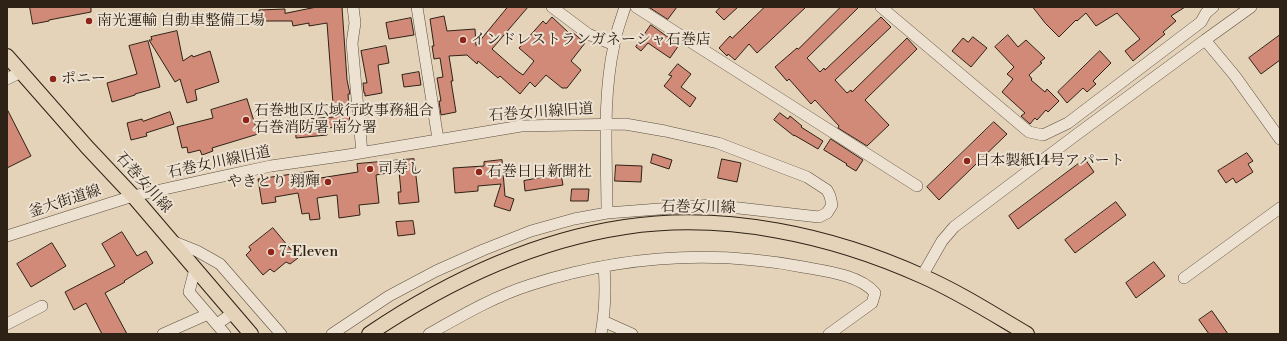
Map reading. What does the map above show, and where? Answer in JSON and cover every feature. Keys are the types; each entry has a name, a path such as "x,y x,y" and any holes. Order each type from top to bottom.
{"main road":[{"name":"石巻女川線","path":"7,56 133,196 251,334"},
{"name":"石巻女川線","path":"369,334 395,316 477,271 525,252 585,235 625,227 673,223 723,224 770,229 813,238 854,250 922,276 970,301 1027,334"}],"street":[{"path":"353,7 355,22 352,43 362,152"},
{"path":"418,7 438,139"},
{"path":"552,7 588,34 614,45"},
{"path":"332,334 389,296 483,250 531,231 574,219 607,213 606,124 609,84 614,45 625,7"},
{"path":"636,7 917,186"},
{"path":"881,7 1029,132 1043,135 1068,122 1201,22 1207,9"},
{"path":"922,276 942,241 954,227 1076,135 1251,7"},
{"path":"1205,40 1235,76 1280,139"},
{"path":"7,79 21,72"},
{"path":"1068,122 1076,135"},
{"name":"石巻女川線旧道","path":"133,196 272,166 521,126 625,124 718,143 807,177 827,190 832,205 827,213 819,217 712,205 607,213"},
{"name":"釜大街道線","path":"7,236 133,196"},
{"path":"1184,278 1280,208"},
{"path":"171,240 197,251 220,264 281,334"},
{"path":"429,334 500,296 529,285 629,261 717,256 753,259 825,271 850,278 871,288 875,293 872,303 829,334"},
{"path":"601,334 606,284 604,266"},
{"path":"195,269 189,292 225,334"},
{"path":"7,324 42,306"},
{"path":"217,324 233,313"},
{"path":"163,334 208,314"},
{"path":"603,321 632,334"}],"building":[{"path":"30,7 91,7 91,12 33,24"},
{"path":"317,7 342,7 347,80 350,94 348,94 350,126 327,128 327,135 296,138 295,120 334,117 327,23 309,26 309,23 293,26 292,21 259,21 259,10 285,9 285,13"},
{"path":"508,7 528,7 492,49 516,70 523,75 534,61 519,48 543,21 546,24 552,17 569,33 571,31 585,43 571,61 581,70 567,88 562,88 546,75 535,87 530,82 520,94 500,76 498,78 478,61 477,64 467,55 449,56 456,112 441,115 439,101 441,101 437,78 443,77 440,58 434,59 432,46 434,46 430,19 444,16 447,31 475,29 476,45"},
{"path":"649,7 677,7 668,19"},
{"path":"721,7 738,7 724,20 716,12"},
{"path":"765,7 806,7 757,53 749,44 735,60 728,54 727,56 719,48 730,36 732,38"},
{"path":"841,7 859,7 807,58 820,72 824,68 825,70 881,17 891,27 835,80 847,93 851,90 852,92 907,38 917,49 865,100 889,125 867,146 838,128 839,126 815,100 811,104 789,79 787,81 775,67 797,48 798,49"},
{"path":"1033,7 1185,7 1171,16 1176,21 1163,32 1165,34 1133,61 1125,51 1140,39 1117,13 1096,26 1086,13 1077,21 1076,20 1059,37 1046,24"},
{"path":"411,18 414,35 389,39 386,23"},
{"path":"651,25 679,45 670,58 648,43 641,51 636,47"},
{"path":"177,31 183,61 192,55 193,57 210,51 219,82 195,90 197,100 187,103 180,79 175,82 149,40 152,40 151,37"},
{"path":"1008,35 1018,47 1026,40 1045,58 1040,62 1042,63 1029,75 1032,79 1031,80 1045,92 1047,89 1059,101 1048,112 1046,110 1037,120 1035,118 1030,124 1021,116 1025,113 1002,92 1013,79 1007,74 1014,67 995,47"},
{"path":"1280,35 1280,60 1261,74 1249,58"},
{"path":"973,37 987,48 971,67 952,51 963,38 968,42"},
{"path":"148,41 160,87 112,102 107,83 137,74 129,46"},
{"path":"386,46 389,63 378,65 382,93 365,96 363,83 367,83 361,51"},
{"path":"1100,51 1111,63 1093,81 1096,84 1087,92 1083,88 1067,103 1058,92"},
{"path":"678,64 691,74 681,87 696,98 690,107 664,86 672,76 669,75"},
{"path":"419,72 421,85 404,87 402,75"},
{"path":"247,99 258,134 212,148 213,151 202,155 200,150 188,153 187,147 182,148 177,127 213,118 211,110"},
{"path":"7,109 31,156 7,168"},
{"path":"170,112 174,124 146,133 147,136 131,140 127,123 142,119 143,121"},
{"path":"780,113 788,119 790,116 802,126 801,127 823,141 818,149 794,136 774,120"},
{"name":"日本製紙14号アパート","path":"994,122 1007,134 939,200 927,187"},
{"path":"831,139 863,160 856,171 824,150"},
{"path":"1247,153 1253,161 1248,164 1253,172 1236,183 1233,178 1226,183 1218,171"},
{"path":"653,154 672,160 669,169 651,163"},
{"path":"414,159 419,202 399,204 398,192 401,192 399,171 376,175 379,203 359,205 360,215 339,218 337,195 317,198 320,219 310,220 309,213 302,214 298,193 275,197 276,202 262,204 258,179 313,171 314,179 358,172 357,164"},
{"path":"722,159 741,163 737,182 718,178"},
{"path":"1085,159 1094,172 1018,229 1009,216"},
{"path":"502,160 505,196 514,199 510,211 494,206 501,184 478,186 478,191 455,193 453,168 484,166 484,162"},
{"path":"616,165 642,166 641,182 615,181"},
{"path":"561,174 563,185 525,191 524,181"},
{"path":"572,189 589,189 588,201 571,201"},
{"path":"1116,202 1126,215 1075,253 1065,240"},
{"path":"413,221 415,234 398,236 396,222"},
{"name":"7-Eleven","path":"273,228 298,258 290,264 286,262 274,272 270,269 263,275 246,255 251,250 249,247"},
{"path":"122,232 137,256 146,251 153,263 124,281 125,282 105,293 127,334 102,334 86,303 74,310 65,292 115,266 102,244"},
{"path":"52,243 66,266 31,287 17,264"},
{"path":"1154,262 1165,276 1136,298 1126,283"},
{"path":"1212,311 1228,334 1209,334 1199,320"}],"place":[{"name":"南光運輸 自動車整備工場","path":"89,21"},
{"name":"インドレストランガネーシャ石巻店","path":"463,40"},
{"name":"ポニー","path":"53,79"},
{"name":"石巻地区広域行政事務組合 石巻消防署 南分署","path":"246,120"},
{"name":"日本製紙14号アパート","path":"967,161"},
{"name":"司寿し","path":"370,169"},
{"name":"石巻日日新聞社","path":"479,172"},
{"name":"やきとり 翔輝","path":"328,182"},
{"name":"7-Eleven","path":"271,252"}]}
